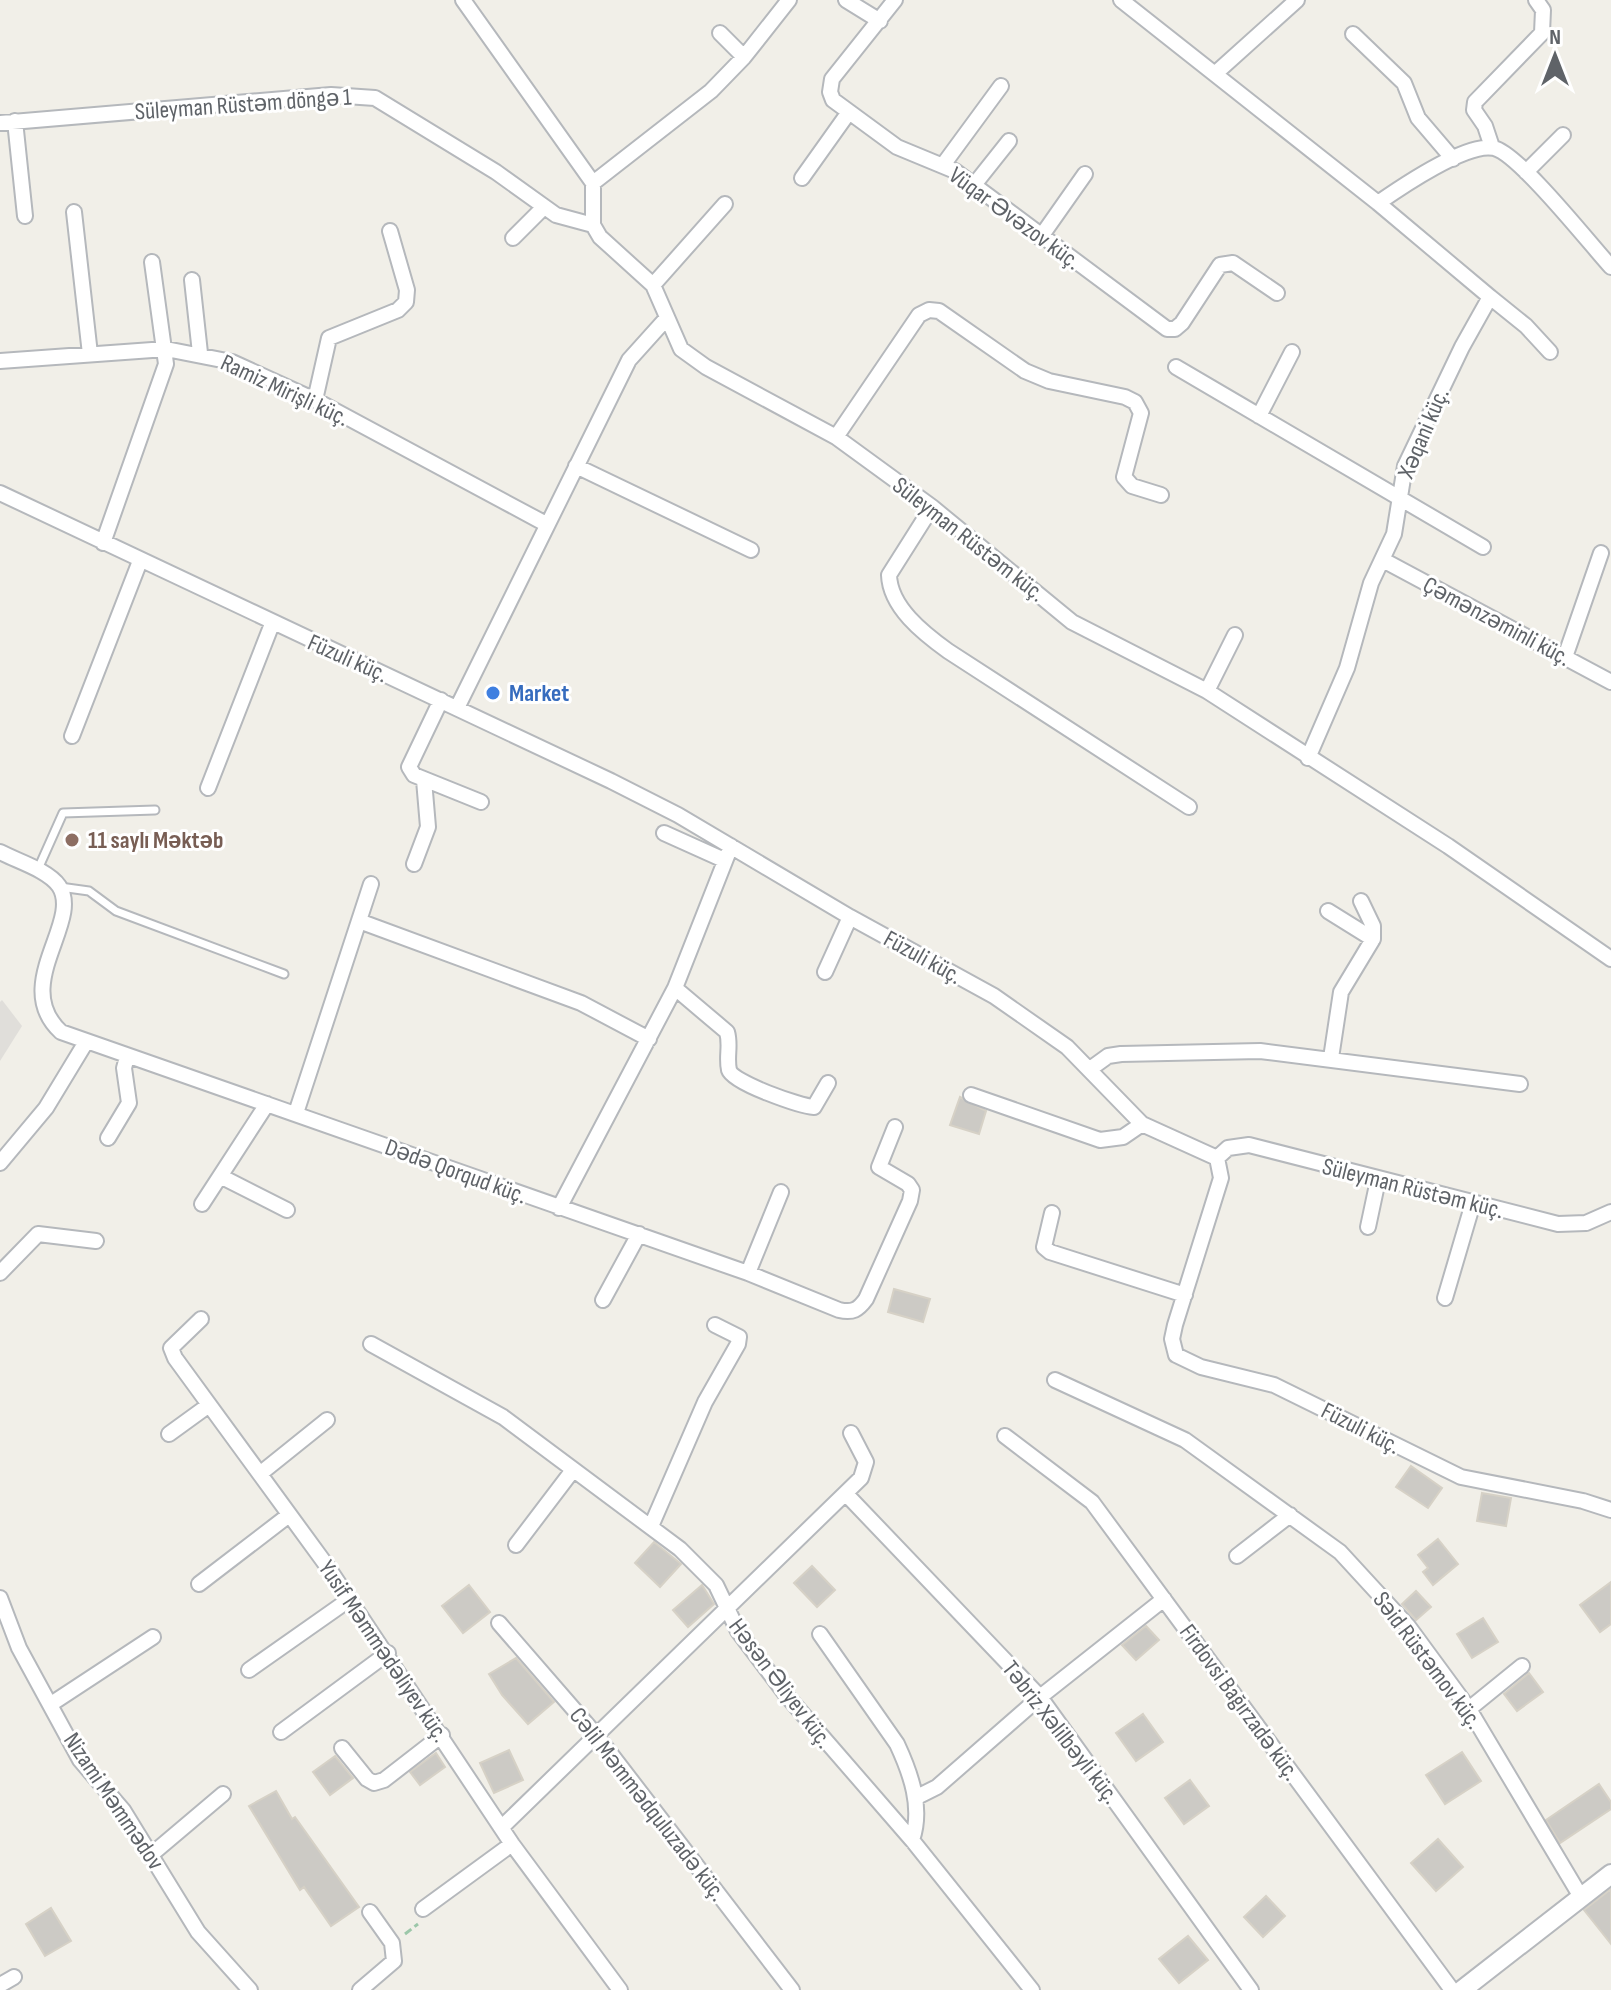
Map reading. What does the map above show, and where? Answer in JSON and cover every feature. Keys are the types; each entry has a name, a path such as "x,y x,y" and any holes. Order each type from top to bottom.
{"street":[{"path":"463,0 593,183 593,225"},
{"path":"593,183 711,91 744,57 789,0"},
{"path":"846,0 880,21"},
{"name":"Vüqar Əvəzov küç.","path":"895,0 832,79 833,100 897,147 943,165 974,185 1040,238 1167,329 1175,329 1182,323 1225,263 1233,263 1277,293"},
{"path":"1121,0 1217,72 1378,203 1550,352"},
{"path":"1217,72 1297,0"},
{"path":"1492,147 1485,126 1474,110 1475,102 1542,33 1543,10 1536,0"},
{"path":"720,33 744,57"},
{"path":"1353,34 1404,83 1418,118 1453,159"},
{"path":"943,165 1001,86"},
{"name":"Süleyman Rüstəm döngə 1","path":"7,122 331,95 375,98 496,172 568,221 593,225"},
{"path":"802,178 849,112"},
{"path":"7,122 25,216"},
{"path":"1526,172 1563,135"},
{"path":"974,185 1009,141"},
{"path":"1378,203 1453,159 1475,149 1492,147 1503,152 1526,172 1611,267"},
{"path":"1040,238 1085,174"},
{"path":"653,285 725,204"},
{"path":"513,238 544,207"},
{"path":"74,212 90,354"},
{"name":"Süleyman Rüstəm küç.","path":"593,225 600,237 653,285 665,320 681,349 698,362 836,437 932,507 1072,622 1207,691 1448,846 1611,959"},
{"path":"315,400 329,338 398,310 406,302 407,290 390,231"},
{"path":"103,543 162,378 166,349 152,262"},
{"path":"192,280 200,353"},
{"name":"Xəqani küç.","path":"1308,758 1347,668 1364,605 1394,534 1405,466 1462,347 1490,297"},
{"path":"836,437 919,315 929,310 939,311 1025,371 1049,381 1125,397 1135,402 1141,413 1124,477 1132,486 1161,495"},
{"path":"457,708 629,360 665,320"},
{"name":"Ramiz Mirişli küç.","path":"0,361 166,349 200,353 232,362 315,400 546,524"},
{"path":"1259,416 1292,352"},
{"path":"1176,367 1483,547"},
{"path":"576,466 751,550"},
{"name":"Füzuli küç.","path":"0,493 272,624 611,781 994,996 1041,1026 1090,1069 1142,1124 1217,1158 1221,1168 1219,1192 1172,1339 1176,1355 1185,1362 1274,1385 1461,1477 1583,1501 1611,1510"},
{"path":"932,507 889,575 893,598 931,639 1189,807"},
{"path":"1565,657 1601,553"},
{"name":"Çəmənzəminli küç.","path":"1383,560 1611,682"},
{"path":"72,736 140,561"},
{"path":"208,788 272,624"},
{"path":"1207,691 1235,635"},
{"path":"441,700 409,767 414,775 424,780 481,802"},
{"path":"414,864 428,827 424,780"},
{"path":"664,833 724,860"},
{"path":"559,1208 675,988 731,846"},
{"path":"0,852 60,887"},
{"path":"296,1113 371,884"},
{"name":"Dədə Qorqud küç.","path":"60,887 63,906 43,979 44,1008 50,1022 61,1032 639,1234 839,1310 849,1312 859,1309 912,1190 908,1184 879,1167 895,1127"},
{"path":"1331,1058 1341,992 1373,939 1373,926 1361,901"},
{"path":"1328,911 1373,939"},
{"path":"825,972 850,917"},
{"path":"359,921 581,1003 649,1039"},
{"path":"675,988 727,1032 730,1042 728,1066 738,1080 814,1107 828,1083"},
{"path":"0,1163 46,1108 86,1042"},
{"path":"1090,1069 1108,1056 1121,1054 1260,1051 1520,1084"},
{"path":"108,1138 129,1103 124,1068 127,1057"},
{"path":"971,1095 1100,1140 1123,1137 1142,1124"},
{"path":"202,1204 267,1104"},
{"name":"Süleyman Rüstəm küç.","path":"1217,1158 1228,1148 1249,1145 1558,1224 1586,1223 1611,1212"},
{"path":"222,1177 287,1210"},
{"path":"1368,1227 1378,1180"},
{"path":"748,1273 781,1192"},
{"path":"1445,1298 1473,1203"},
{"path":"1052,1213 1044,1247 1050,1252 1185,1295"},
{"path":"0,1273 38,1234 96,1241"},
{"path":"603,1300 639,1234"},
{"name":"Yusif Məmmədəliyev küç.","path":"201,1319 171,1348 388,1653 512,1844 620,1990"},
{"path":"652,1524 705,1402 738,1344 739,1337 715,1325"},
{"name":"Həsən Əliyev küç.","path":"371,1344 503,1417 652,1524 716,1585 738,1631 787,1696 912,1840 1032,1990"},
{"name":"Səid Rüstəmov küç.","path":"1055,1380 1185,1440 1340,1552 1408,1626 1469,1709 1581,1897"},
{"path":"169,1434 209,1405"},
{"path":"261,1473 327,1420"},
{"path":"502,1827 847,1495 866,1471 866,1462 851,1433"},
{"name":"Firdovsi Bağırzadə küç.","path":"1005,1436 1092,1502 1452,1990"},
{"path":"516,1545 573,1470"},
{"name":"Təbriz Xəlilbəyli küç.","path":"847,1495 1040,1697 1251,1990"},
{"path":"199,1584 289,1515"},
{"path":"1237,1556 1290,1515"},
{"name":"Nizami Məmmədov","path":"0,1598 5,1618 80,1760 123,1810 198,1932 250,1990"},
{"path":"249,1670 350,1599"},
{"path":"915,1798 937,1787 1040,1697 1164,1599"},
{"name":"Cəlil Məmmədquluzadə küç.","path":"499,1623 597,1736 792,1990"},
{"path":"820,1634 897,1744 915,1798 917,1815 912,1840"},
{"path":"51,1704 153,1637"},
{"path":"281,1732 388,1653"},
{"path":"1469,1709 1522,1666"},
{"path":"342,1748 367,1779 374,1783 384,1780 442,1735"},
{"path":"152,1854 223,1794"},
{"path":"423,1909 512,1844"},
{"path":"1462,1990 1611,1874"},
{"path":"360,1990 394,1961 392,1943 370,1912"},
{"path":"0,1985 14,1977"}],"lane":[{"path":"37,871 63,813 155,810"},
{"path":"60,887 89,891 116,911 284,974"}],"path":[{"path":"392,1943 424,1920 423,1909"}],"shaded area":[{"path":"2,1000 22,1026 0,1061 0,1002"}],"building":[{"path":"960,1097 986,1111 979,1134 950,1125"},
{"path":"894,1289 930,1299 923,1322 888,1312"},
{"path":"1411,1466 1442,1488 1428,1508 1396,1487"},
{"path":"1482,1493 1511,1498 1506,1526 1477,1521"},
{"path":"1438,1539 1458,1564 1433,1585 1423,1572 1428,1568 1418,1555"},
{"path":"654,1542 681,1564 660,1587 635,1563"},
{"path":"812,1566 835,1590 817,1607 794,1583"},
{"path":"1611,1582 1611,1624 1600,1632 1580,1605"},
{"path":"469,1585 490,1612 463,1633 442,1606"},
{"path":"702,1585 714,1604 688,1627 673,1610"},
{"path":"1416,1591 1431,1607 1416,1620 1402,1604"},
{"path":"1483,1618 1498,1642 1472,1658 1457,1634"},
{"path":"1146,1626 1159,1640 1136,1660 1122,1645"},
{"path":"516,1658 554,1702 528,1724 502,1695 489,1674"},
{"path":"1529,1673 1543,1692 1517,1711 1504,1694"},
{"path":"1143,1714 1163,1742 1136,1761 1116,1733"},
{"path":"509,1750 523,1780 494,1793 480,1763"},
{"path":"1462,1752 1481,1781 1445,1804 1426,1775"},
{"path":"436,1753 445,1767 420,1785 410,1772"},
{"path":"335,1756 353,1778 330,1795 313,1772"},
{"path":"1190,1780 1209,1806 1184,1824 1165,1798"},
{"path":"1599,1784 1611,1802 1611,1809 1560,1843 1546,1820"},
{"path":"276,1791 292,1819 295,1817 359,1907 331,1926 304,1887 300,1890 249,1806"},
{"path":"1438,1839 1463,1867 1436,1891 1411,1863"},
{"path":"1611,1889 1611,1944 1584,1910"},
{"path":"1266,1896 1285,1916 1263,1937 1244,1917"},
{"path":"51,1908 71,1941 45,1956 26,1924"},
{"path":"1188,1936 1208,1960 1179,1983 1159,1959"}],"place":[{"name":"Market","path":"493,693"},
{"name":"11 saylı Məktəb","path":"72,840"}]}
